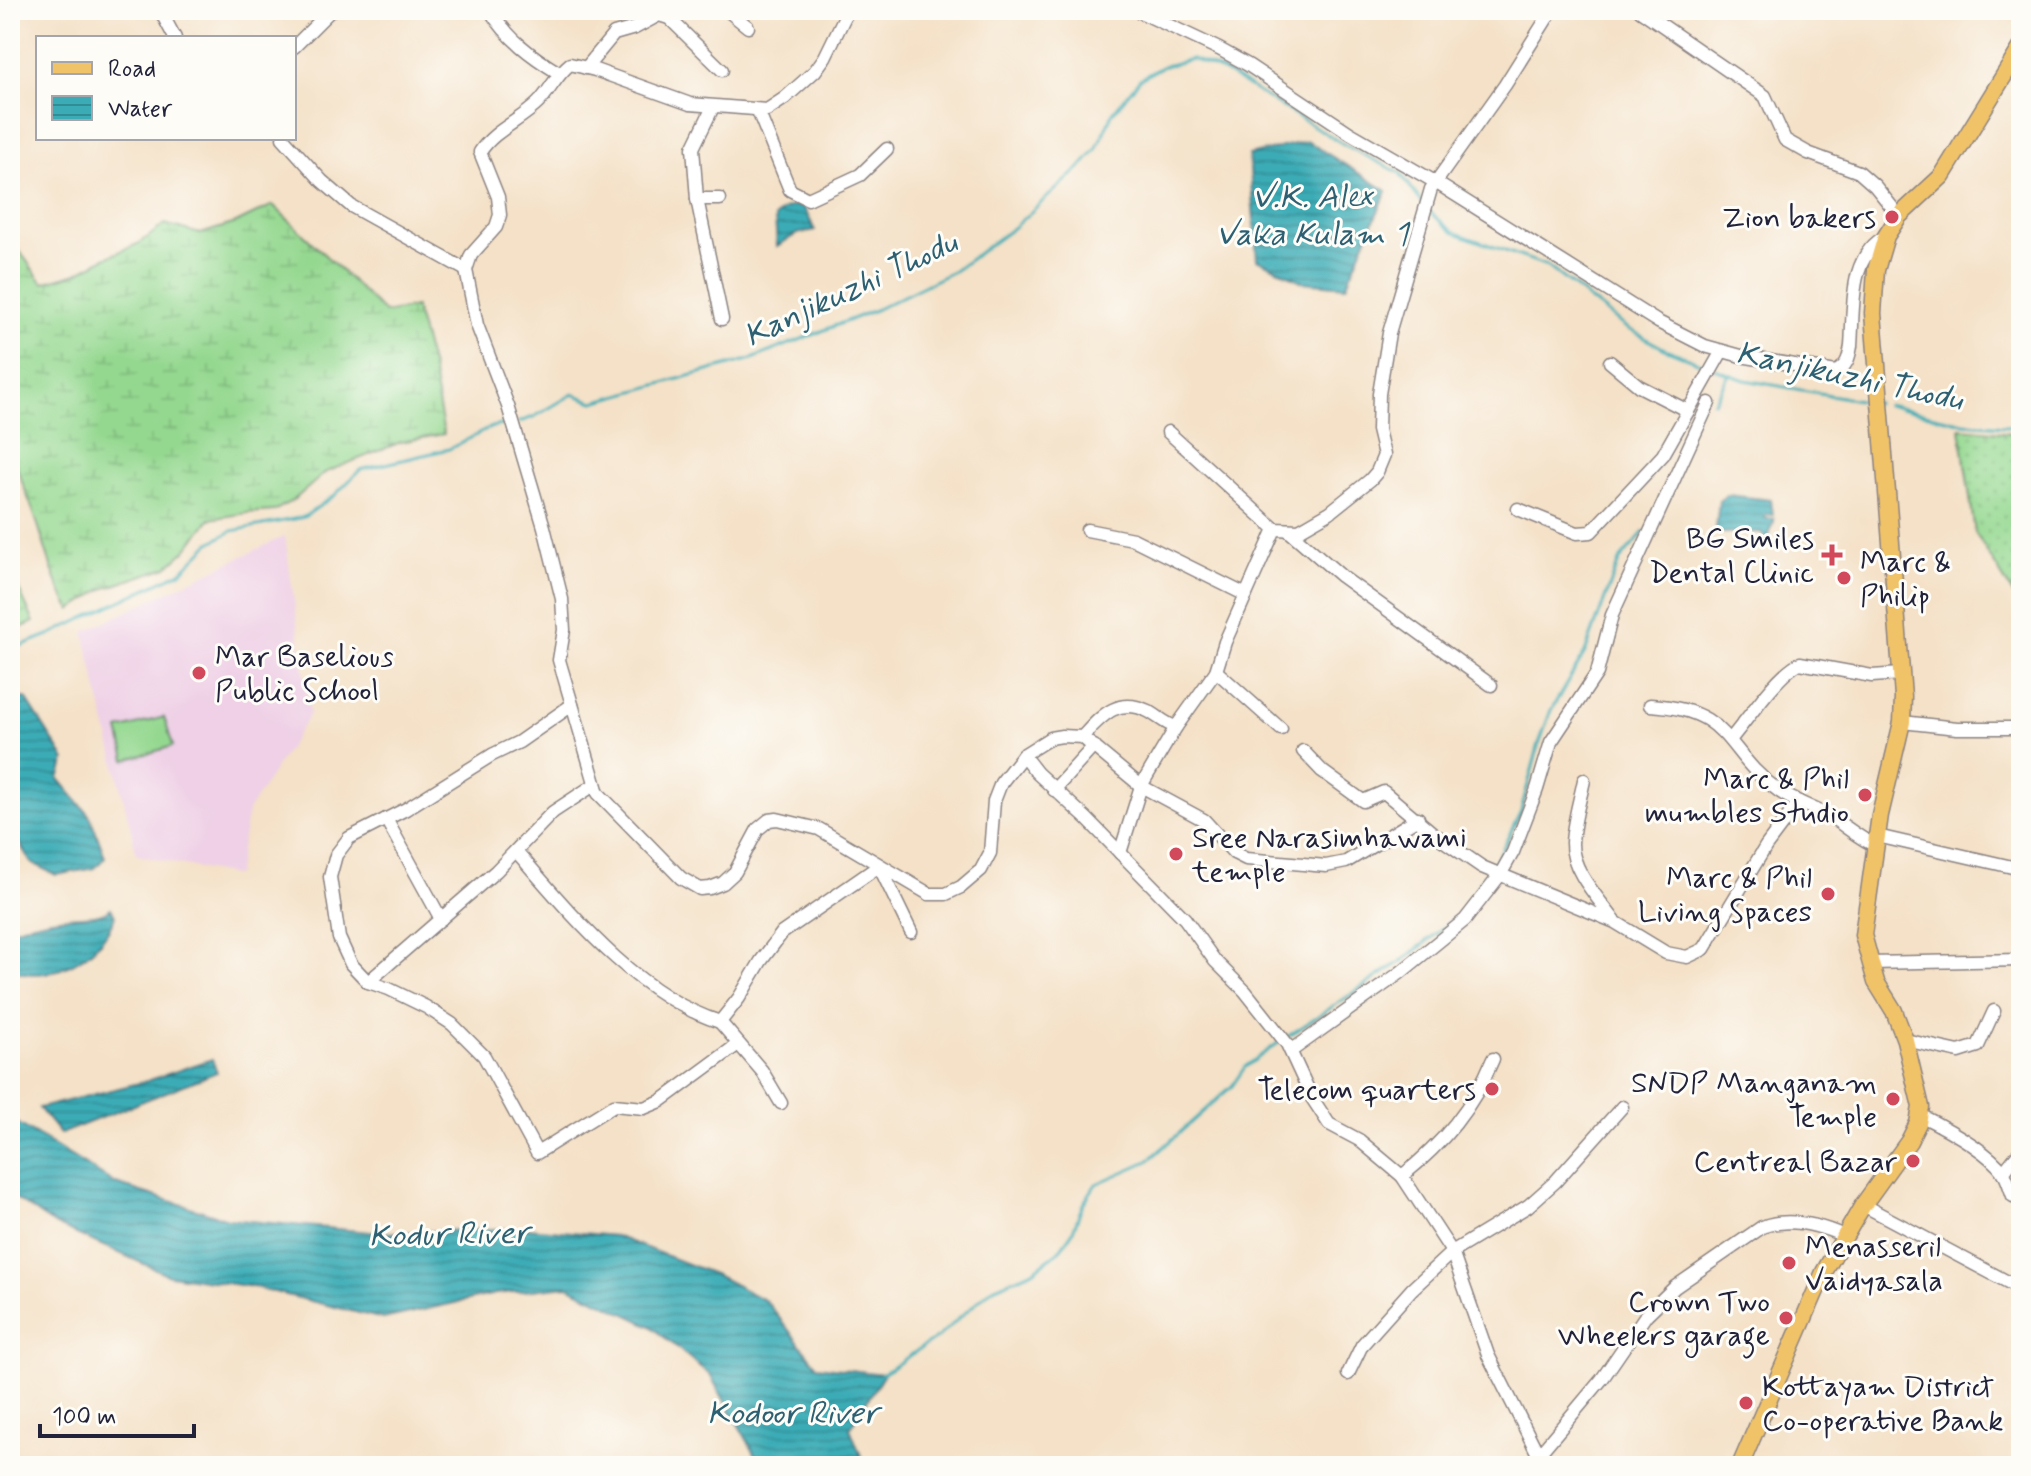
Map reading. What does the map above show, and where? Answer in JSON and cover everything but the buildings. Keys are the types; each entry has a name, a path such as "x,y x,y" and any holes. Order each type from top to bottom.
{"main road":[{"path":"1740,1466 1808,1305 1844,1236 1909,1141 1920,1115 1921,1107 1905,1040 1894,1011 1876,982 1863,935 1876,841 1902,722 1883,419 1873,313 1876,270 1886,236 1899,216 1942,176 2021,48"}],"street":[{"path":"160,10 174,36"},
{"path":"296,45 331,10"},
{"path":"490,10 498,24 524,51 559,73"},
{"path":"727,10 748,27"},
{"path":"848,10 815,71 775,107 758,111 677,101 570,64 559,73 539,102 494,135 481,150 480,156 498,197 500,215 496,227 471,255 466,270 477,325 508,406 544,527 562,599 564,630 559,660 594,785 605,803 681,878 700,889 723,883 735,872 758,829 769,820 777,819 813,826 929,894 946,894 961,887 981,870 990,853 994,801 1001,783 1023,755 1050,738 1082,737 1141,786 1204,820 1234,853 1261,862 1326,866 1346,862 1418,818"},
{"path":"1136,10 1238,60 1433,185 1658,322 1705,346 1798,366 1836,372 1841,369 1849,358 1859,268 1867,250 1886,236"},
{"path":"1282,530 1299,530 1330,512 1370,480 1381,464 1384,455 1378,430 1379,394 1389,333 1417,228 1433,185 1505,85 1552,10"},
{"path":"1640,10 1765,96 1785,140 1808,153 1859,172 1872,182 1899,216"},
{"path":"586,68 614,34 635,28 659,15 673,14 722,70"},
{"path":"713,107 693,148 697,199 722,319"},
{"path":"758,111 790,190 808,199 860,175 887,149"},
{"path":"285,140 322,181 351,206 466,270"},
{"path":"697,199 720,199"},
{"path":"1518,509 1577,533 1591,532 1663,455 1722,351"},
{"path":"1610,362 1639,386 1688,411"},
{"path":"1289,1047 1400,973 1465,920 1492,872 1513,852 1551,742 1597,673 1612,615 1709,403"},
{"path":"1168,432 1282,530 1491,685"},
{"path":"1087,530 1133,539 1246,595"},
{"path":"1120,853 1141,786 1176,727 1216,671 1246,595 1282,530"},
{"path":"1730,740 1781,678 1791,667 1800,663 1872,676 1901,674"},
{"path":"1216,671 1281,729"},
{"path":"572,705 519,742 349,838 336,855 330,877 339,938 351,964 368,982 426,1007 452,1024 484,1056 537,1153 614,1105 644,1108 661,1101 737,1045"},
{"path":"1650,705 1695,712 1709,719 1768,782 1799,802 1876,841 2021,869"},
{"path":"1082,737 1102,715 1118,706 1147,711 1176,727"},
{"path":"1902,722 1957,728 2021,728"},
{"path":"1054,790 1094,746"},
{"path":"1303,751 1322,771 1363,801 1384,792 1434,834 1492,872 1615,922 1666,953 1687,957 1704,949 1766,846 1799,802"},
{"path":"1023,755 1054,790 1173,904 1215,961 1245,991 1289,1047 1312,1098 1329,1124 1370,1147 1402,1176 1452,1252 1488,1355 1542,1460 1646,1315 1675,1287 1728,1249 1772,1223 1807,1224 1844,1236"},
{"path":"1584,780 1572,843 1574,858 1615,922"},
{"path":"368,982 516,851 553,812 594,785"},
{"path":"386,819 441,919"},
{"path":"516,851 595,938 644,982 707,1018 720,1022 762,1071 781,1103"},
{"path":"879,866 911,932"},
{"path":"720,1022 782,933 879,866"},
{"path":"1870,963 2021,960"},
{"path":"1905,1040 1959,1052 1978,1046 1994,1011"},
{"path":"1402,1176 1430,1153 1459,1121 1482,1085 1493,1059"},
{"path":"1348,1374 1362,1345 1412,1289 1452,1252 1528,1206 1555,1182 1622,1107"},
{"path":"1920,1115 1949,1129 2003,1173 2013,1196"},
{"path":"2003,1173 2021,1150"},
{"path":"1863,1205 2019,1288 2017,1317 2021,1329"}],"shaded area":[{"name":"Mar Baselious Public School","path":"285,536 310,714 248,811 236,876 137,855 84,632"}],"green space":[{"path":"273,205 385,313 415,307 431,364 444,434 401,442 326,472 295,499 274,511 210,519 185,551 167,567 103,589 71,610 52,570 10,444 10,238 43,283 77,273 140,243 165,224 200,234 236,223"},
{"path":"1960,428 2021,434 2021,607 1975,533"},
{"path":"10,571 34,622 10,633"},
{"path":"164,717 173,746 126,760 119,730"}],"water":[{"name":"V.K. Alex Vaka Kulam 1","path":"1307,141 1387,191 1346,286 1303,282 1257,259 1249,155"},
{"path":"795,205 804,208 815,230 797,234 777,246 775,217"},
{"path":"1727,495 1771,500 1773,515 1766,514 1764,518 1774,519 1767,541 1761,532 1720,533 1716,528 1719,501"},
{"path":"10,698 26,698 65,760 59,779 90,816 105,857 95,868 56,875 31,863 10,827"},
{"path":"111,908 115,916 108,930 98,944 73,964 42,974 10,969 10,931 45,920 96,915"},
{"path":"212,1059 217,1072 60,1134 39,1108 147,1081"},
{"name":"Kodoor River","path":"10,1115 19,1124 116,1184 228,1219 381,1233 528,1228 615,1236 716,1275 766,1301 817,1366 884,1374 850,1428 865,1466 762,1466 710,1375 651,1326 568,1286 495,1294 383,1319 254,1287 169,1275 56,1225 10,1195"}],"waterway":[{"name":"Kanjikuzhi Thodu","path":"519,422 534,417 573,394 594,402 752,359 877,309 954,271 1014,227 1080,168 1096,150 1112,114 1140,79 1161,67 1192,59 1223,71 1350,148 1400,173 1423,204"},
{"name":"Kanjikuzhi Thodu","path":"1428,210 1453,232 1547,266 1625,327 1665,349 1708,366"},
{"name":"Kanjikuzhi Thodu","path":"1715,369 1745,380 1876,403"},
{"path":"1714,402 1729,374"},
{"name":"Kanjikuzhi Thodu","path":"1887,405 1964,423 2021,427"},
{"path":"10,650 51,634 181,572 210,543 232,531 304,517 335,495 360,470 449,449 492,427 511,423"},
{"path":"1490,867 1521,811 1551,710 1585,653 1619,561 1644,532"},
{"path":"1287,1037 1409,956 1459,915 1486,873"},
{"path":"881,1375 939,1336 993,1288 1033,1271 1058,1252 1072,1233 1083,1204 1096,1184 1148,1161 1232,1086 1245,1067 1281,1041"}],"place":[{"name":"Zion bakers","path":"1892,217"},
{"name":"BG Smiles Dental Clinic","path":"1832,555"},
{"name":"Marc & Philip","path":"1844,578"},
{"name":"Mar Baselious Public School","path":"199,673"},
{"name":"Marc & Phil mumbles Studio","path":"1865,795"},
{"name":"Sree Narasimhawami temple","path":"1176,854"},
{"name":"Marc & Phil Living Spaces","path":"1828,894"},
{"name":"Telecom quarters","path":"1492,1089"},
{"name":"SNDP Manganam Temple","path":"1893,1099"},
{"name":"Centreal Bazar","path":"1913,1161"},
{"name":"Menasseril Vaidyasala","path":"1789,1263"},
{"name":"Crown Two Wheelers garage","path":"1786,1318"},
{"name":"Kottayam District Co-operative Bank","path":"1746,1403"}],"water label":[{"name":"Kodur River","path":"449,1233"}]}
